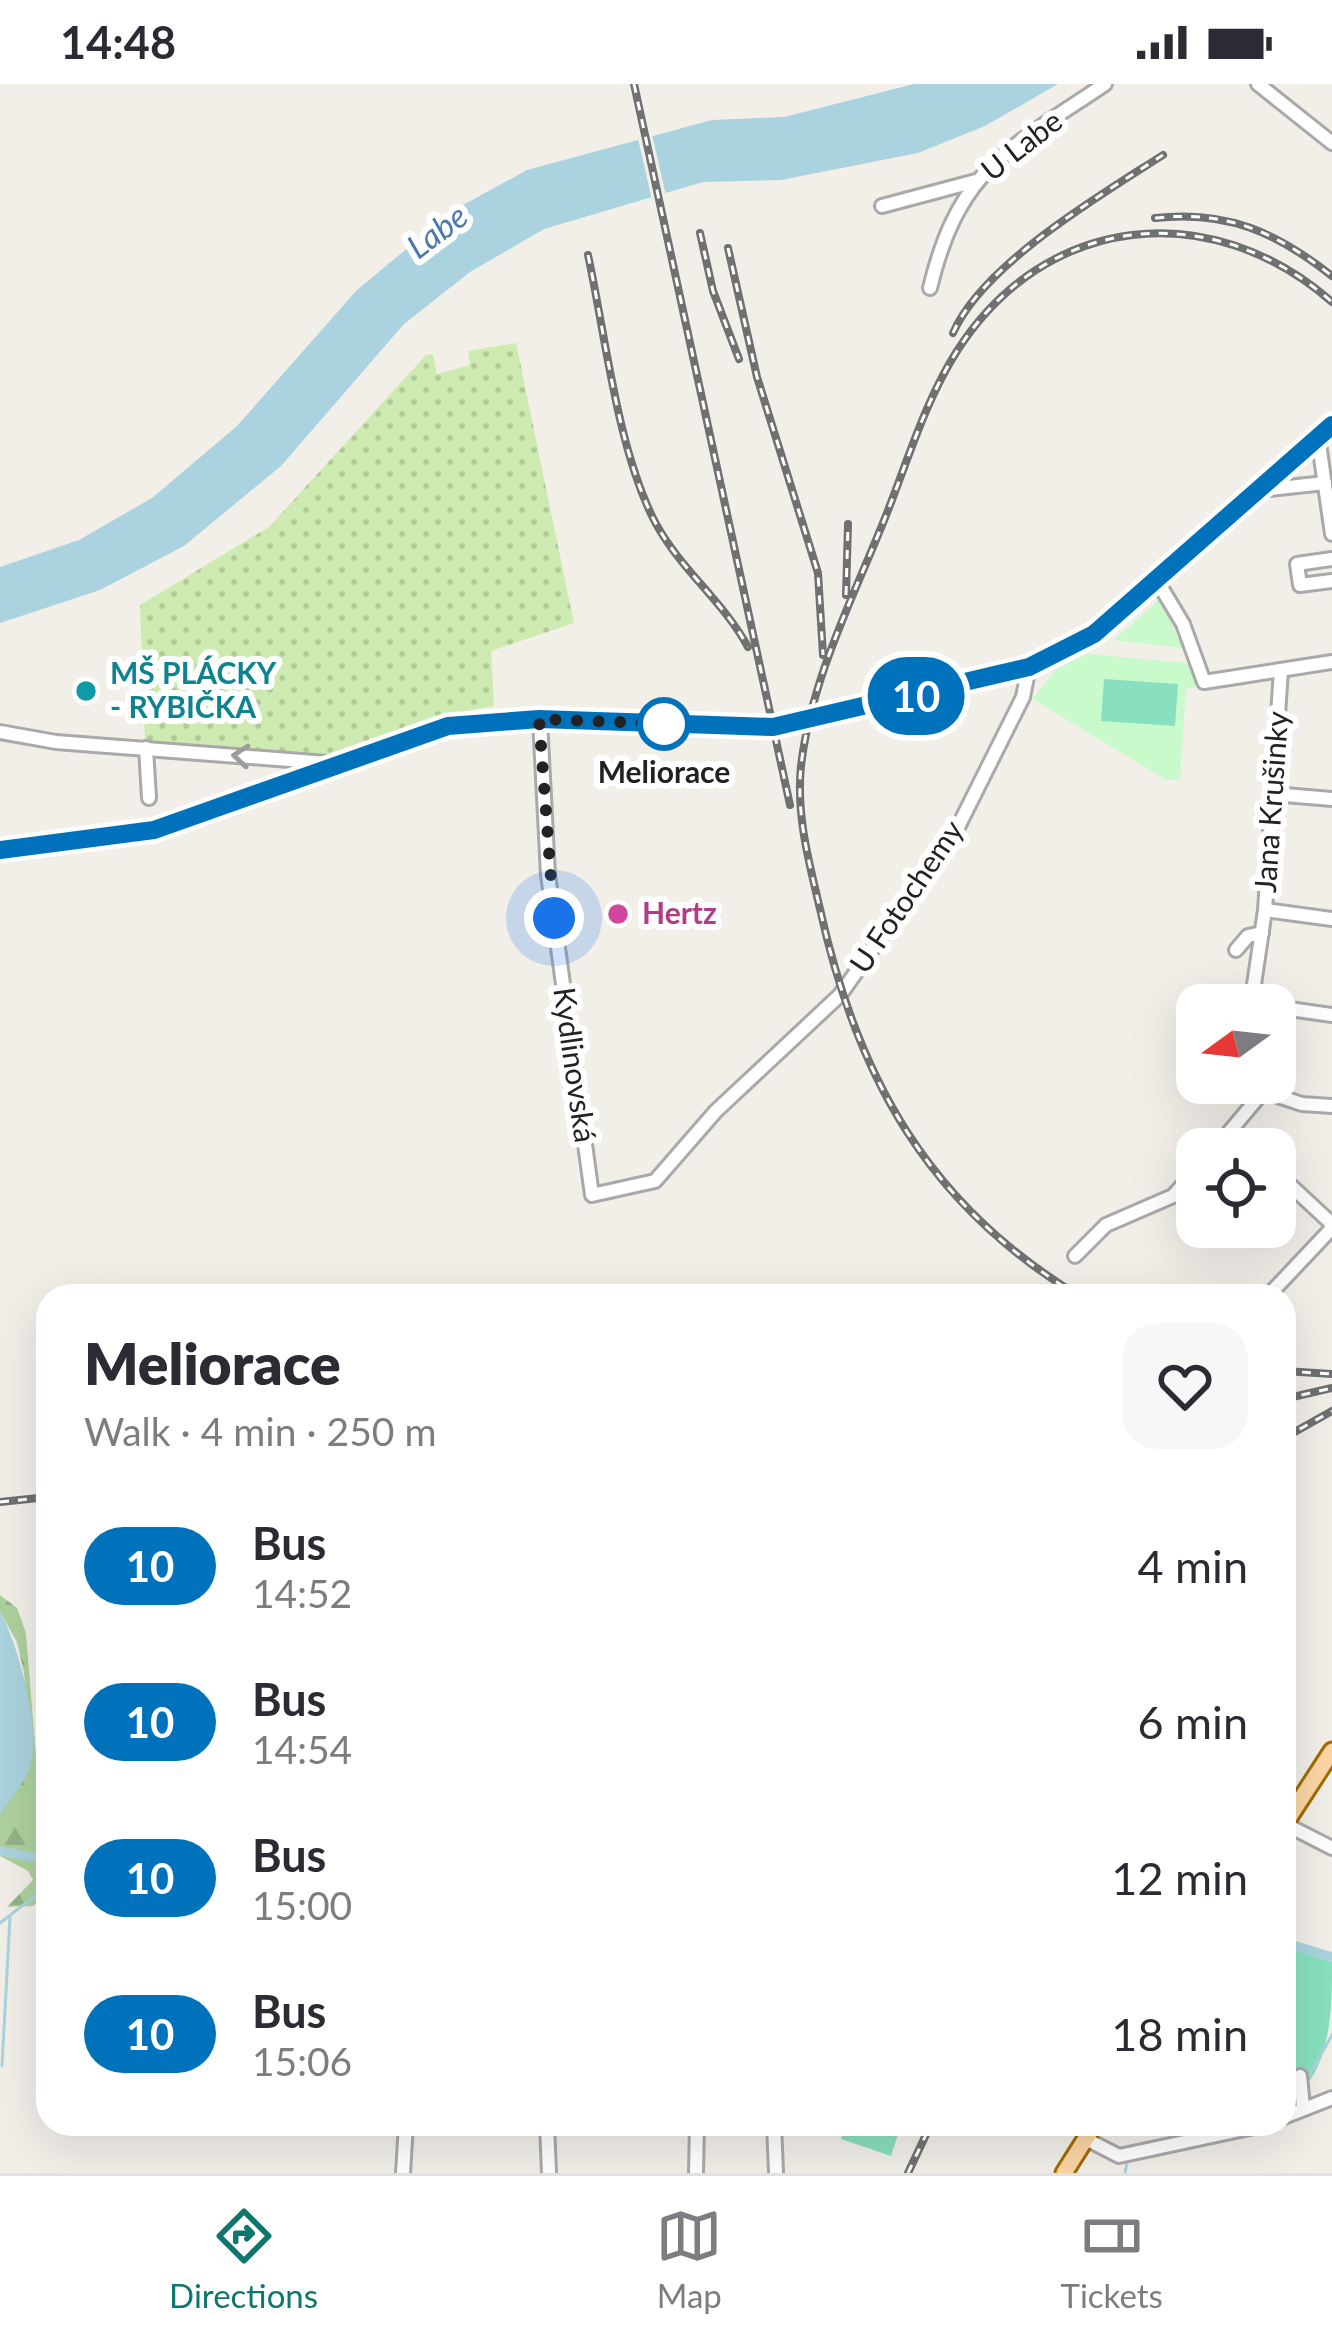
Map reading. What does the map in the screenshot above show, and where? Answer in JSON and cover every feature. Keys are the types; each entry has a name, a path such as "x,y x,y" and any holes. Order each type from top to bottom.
{"main road":[{"path":"1296,1806 1332,1750"},
{"path":"1064,2173 1087,2136"}],"street":[{"name":"U Labe","path":"930,288 957,203 1029,136 1106,84"},
{"path":"1258,84 1332,142"},
{"path":"882,206 976,181"},
{"path":"0,850 154,830 448,726 539,719 773,727 1029,667 1094,634 1332,425"},
{"path":"1318,437 1332,534"},
{"path":"1257,490 1325,483"},
{"path":"1332,559 1297,564 1300,585 1332,581"},
{"path":"1156,579 1183,624 1204,682 1332,662"},
{"name":"U Fotochemy","path":"592,1196 656,1181 736,1091 840,995 958,827 1023,697 1029,667"},
{"name":"Jana Krušinky","path":"1254,984 1265,910 1281,670"},
{"name":"Kydlinovská","path":"539,719 548,875 592,1196"},
{"path":"0,732 335,764"},
{"path":"146,748 149,798"},
{"path":"1273,794 1332,799"},
{"path":"1265,910 1332,919"},
{"name":"Jana Krušinky","path":"1236,950 1248,936 1262,933"},
{"path":"1296,1010 1332,1015"},
{"path":"1296,1099 1332,1106"},
{"path":"1233,1128 1253,1104"},
{"path":"1279,1284 1332,1226 1296,1191"},
{"path":"1075,1256 1106,1225 1176,1193"},
{"path":"1296,1831 1332,1848"},
{"path":"1300,2076 1303,2107"},
{"path":"1296,2110 1332,2098"},
{"path":"403,2173 405,2136"},
{"path":"547,2136 549,2173"},
{"path":"696,2173 697,2136"},
{"path":"774,2136 776,2173"},
{"path":"1096,2136 1119,2156 1212,2136"}],"green space":[{"path":"516,343 574,623 491,651 494,706 445,715 322,758 145,742 140,605 269,527 426,355 433,354 437,374 470,365 468,351"},
{"path":"1160,599 1183,648 1114,640"},
{"path":"1087,654 1189,663 1196,687 1186,689 1180,780 1166,780 1033,699 1056,669"},
{"path":"1104,679 1178,684 1175,726 1101,721"},
{"path":"0,1595 17,1608 26,1633 36,1756 33,1906 7,1907 33,1880 28,1871 0,1856 0,1814 31,1752 24,1673 17,1642 0,1612"},
{"path":"1296,1950 1332,1962 1326,2041 1312,2077 1296,2095"},
{"path":"842,2136 897,2136 891,2156"}],"water":[{"name":"Labe","path":"914,84 1058,84 985,126 918,153 781,180 703,182 544,229 470,272 404,324 281,466 184,546 100,590 0,623 0,567 79,540 152,498 237,426 356,291 452,211 527,170 712,120 784,117"},
{"path":"0,1612 21,1665 31,1711 33,1752 21,1785 0,1814"}],"pier":[{"path":"651,130 666,196 652,200 637,134"}],"waterway":[{"path":"0,1851 36,1858"},
{"path":"0,1923 36,1895"},
{"path":"2,2066 10,1917"},
{"path":"1296,1946 1332,1957"},
{"path":"1304,2085 1332,2035"},
{"path":"1125,2173 1127,2163"}],"railway":[{"path":"634,84 790,805"},
{"path":"953,333 968,307 1016,257 1163,155"},
{"path":"1155,218 1205,218 1250,228 1291,247 1332,276"},
{"path":"700,233 713,291 739,359"},
{"path":"1061,1284 980,1221 940,1178 878,1081 855,1028 804,838 801,766 814,702 835,639 946,370 993,305 1036,270 1082,247 1132,235 1183,235 1235,246 1285,268 1332,302"},
{"path":"728,248 757,377 818,573 823,655"},
{"path":"588,255 614,392 642,493 665,539 748,647"},
{"path":"846,595 848,524"},
{"path":"1296,1372 1332,1374"},
{"path":"1296,1396 1332,1388"},
{"path":"1296,1431 1332,1411"},
{"path":"0,1502 36,1498"},
{"path":"908,2173 925,2136"}],"bus line":[{"name":"10","path":"0,850 91,842 154,830 448,726 539,719 773,727 1029,667 1094,634 1332,425"}],"place":[{"name":"MŠ PLÁCKY - RYBIČKA","path":"86,691"},
{"name":"Meliorace","path":"664,724"},
{"name":"Hertz","path":"618,914"}],"route":[{"path":"554,918 539,719 669,724 664,724"}]}
